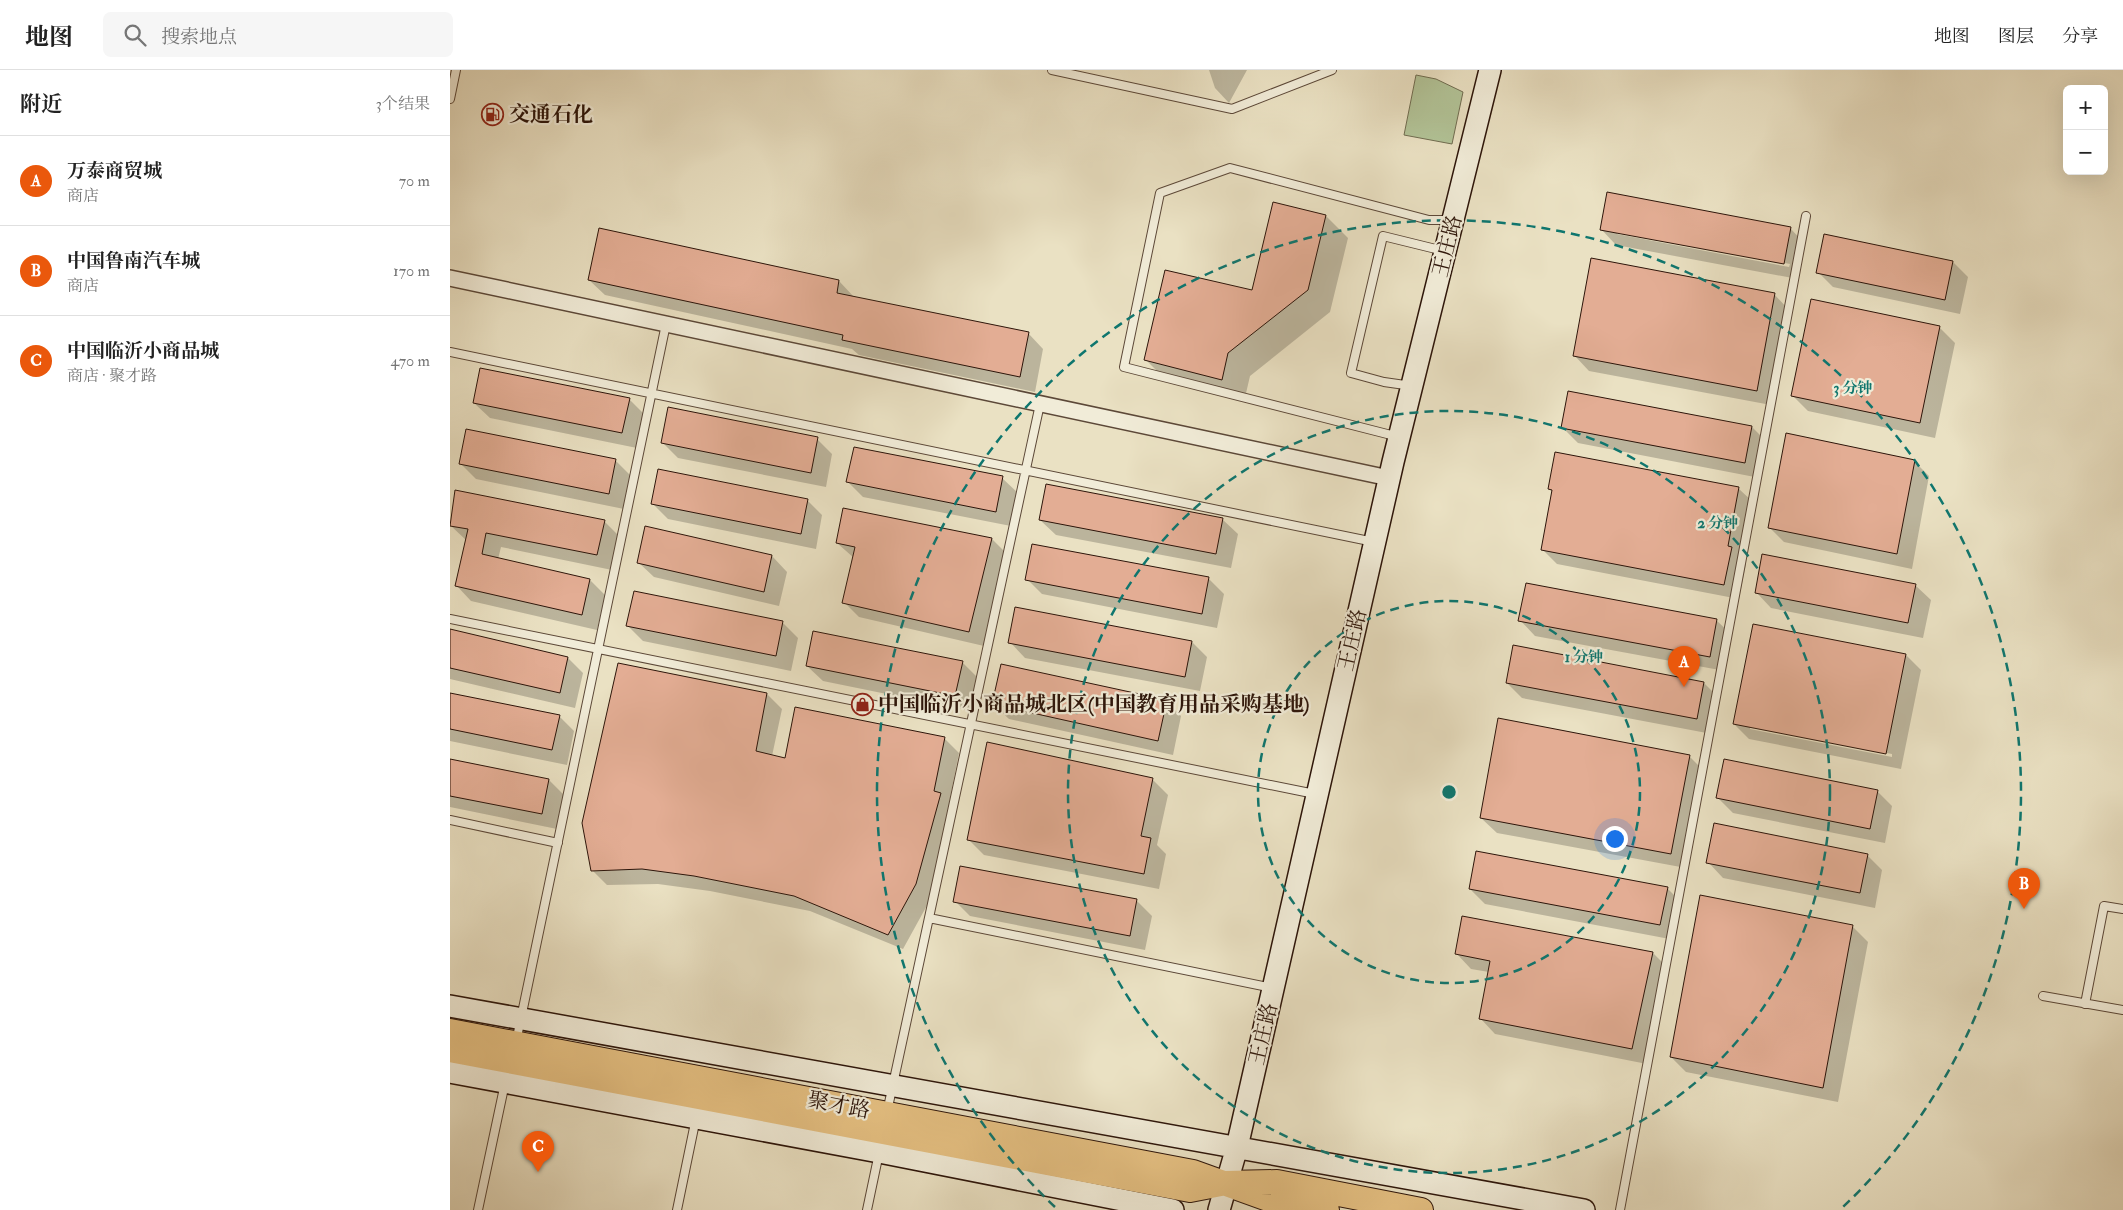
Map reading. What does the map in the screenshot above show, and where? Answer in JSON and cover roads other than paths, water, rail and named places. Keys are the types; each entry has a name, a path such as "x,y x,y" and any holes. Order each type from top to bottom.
{"main road":[{"name":"聚才路","path":"450,1031 509,1066 882,1136 1190,1190 1226,1183 1277,1182 1421,1210"},
{"name":"聚才路","path":"450,1050 509,1066 699,1107 882,1136"},
{"path":"1226,1183 1268,1199 1327,1210"}],"street":[{"name":"王庄路","path":"1219,1210 1237,1147 1389,478 1454,220 1488,71"},
{"path":"450,278 1389,478"},
{"path":"450,1006 893,1088 1237,1147 1584,1210"},
{"path":"450,1072 509,1066"},
{"path":"882,1136 1173,1210"}],"lane":[{"path":"450,99 456,70"},
{"path":"1052,70 1232,109 1332,70"},
{"path":"1399,437 1124,367 1160,193 1230,168 1429,220 1454,220"},
{"path":"1620,1210 1806,216"},
{"path":"1412,386 1384,382 1351,373 1383,236 1446,252"},
{"path":"478,1210 558,842 666,324"},
{"path":"450,352 652,392 1375,543"},
{"path":"867,1210 1040,404"},
{"path":"450,619 1317,794"},
{"path":"450,820 558,842"},
{"path":"2086,1004 2104,906 2123,910"},
{"path":"929,918 1273,988"},
{"path":"2043,996 2123,1010"},
{"path":"677,1210 699,1107"}],"place":[{"name":"交通石化","path":"493,114"},
{"name":"万泰商贸城","path":"1684,687"},
{"name":"中国临沂小商品城北区(中国教育用品采购基地)","path":"862,704"},
{"name":"中国鲁南汽车城","path":"2024,909"},
{"name":"中国临沂小商品城","path":"538,1172"}]}
